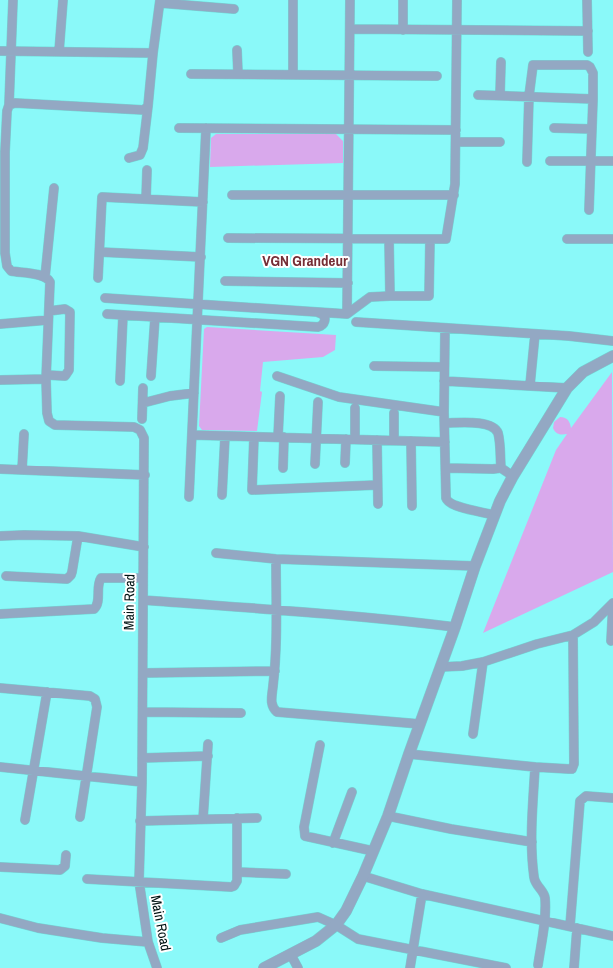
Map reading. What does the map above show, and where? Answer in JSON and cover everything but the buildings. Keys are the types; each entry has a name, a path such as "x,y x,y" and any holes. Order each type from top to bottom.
{"street":[{"path":"13,0 9,105 3,152 2,253 7,266 11,271 45,277 54,188"},
{"path":"59,52 63,0"},
{"path":"293,0 293,75"},
{"path":"347,314 350,0"},
{"path":"403,0 403,30"},
{"path":"228,238 446,239 455,184 457,0"},
{"path":"587,0 588,52"},
{"path":"129,158 140,155 144,148 153,53 160,2 234,9"},
{"path":"350,29 588,31"},
{"path":"238,50 238,74"},
{"path":"0,51 153,53"},
{"path":"500,95 501,62"},
{"path":"527,162 529,96 533,64 587,65 592,69 593,73 589,210"},
{"path":"191,74 437,76"},
{"path":"478,95 593,99"},
{"path":"9,105 15,103 139,111 144,110 148,106"},
{"path":"179,128 456,130"},
{"path":"189,497 206,128"},
{"path":"554,128 592,129"},
{"path":"456,142 500,142"},
{"path":"550,161 613,161"},
{"path":"146,200 147,170"},
{"path":"232,195 454,195"},
{"path":"98,278 102,197 203,202"},
{"path":"389,239 390,296"},
{"path":"105,298 347,314 370,297 429,296 430,239"},
{"path":"567,239 613,239"},
{"path":"100,252 201,257"},
{"name":"Main Road","path":"45,277 48,278 50,282 46,377 47,413 49,422 55,425 134,426 140,430 144,438 143,712 139,881 148,942 157,968"},
{"path":"225,281 348,282"},
{"path":"0,380 65,376 69,370 70,312 65,309 49,311"},
{"path":"107,314 314,327 322,326 325,321 324,315 316,312"},
{"path":"120,381 123,315"},
{"path":"151,376 155,317"},
{"path":"0,324 48,320"},
{"path":"356,322 569,336 613,341"},
{"path":"445,328 444,412 446,498 449,503 454,505 494,515"},
{"path":"530,385 535,334"},
{"path":"264,968 316,942 336,925 346,911 363,876 388,816 494,515 512,476 567,388 583,372 613,356"},
{"path":"374,366 444,367"},
{"path":"277,376 339,397 444,412"},
{"path":"444,381 567,388"},
{"path":"142,419 143,388"},
{"path":"143,403 170,396 194,393"},
{"path":"280,396 283,468"},
{"path":"315,464 318,402"},
{"path":"345,463 355,408"},
{"path":"394,413 394,440"},
{"path":"445,422 485,423 493,427 497,431 499,440 500,468"},
{"path":"22,470 24,434"},
{"path":"192,435 445,442"},
{"path":"222,496 225,436"},
{"path":"254,437 252,490 378,485"},
{"path":"377,440 378,504"},
{"path":"411,441 412,506"},
{"path":"446,468 500,468 512,476"},
{"path":"0,469 145,475"},
{"path":"0,536 78,536 144,547"},
{"path":"6,576 67,579 72,572 78,536"},
{"path":"216,554 276,558 476,566"},
{"path":"276,558 277,610 273,709 277,712 420,724"},
{"path":"0,614 94,609 98,604 98,582 101,578 144,578"},
{"path":"143,600 303,611 381,618 455,627"},
{"path":"440,667 462,666 483,662 537,644 573,635 594,622 613,603"},
{"path":"611,641 613,603"},
{"path":"409,754 535,767 569,769 573,767 573,635"},
{"path":"474,734 483,662"},
{"path":"143,673 275,671"},
{"path":"0,688 90,696 97,702 80,817"},
{"path":"25,820 47,692"},
{"path":"143,712 241,714"},
{"path":"203,819 208,744"},
{"path":"320,745 304,831 305,836 308,838 373,851"},
{"path":"142,758 208,756"},
{"path":"535,767 532,842 534,878 536,886 544,893 545,898 544,921 538,965"},
{"path":"0,768 142,782"},
{"path":"333,843 352,792"},
{"path":"574,968 573,927 580,801 586,796 613,798"},
{"path":"388,816 452,829 532,842"},
{"path":"87,879 231,887 236,884 237,818"},
{"path":"140,821 257,818"},
{"path":"0,867 60,870 65,866 66,855"},
{"path":"236,872 286,874"},
{"path":"363,876 422,894 613,936"},
{"path":"410,968 422,894"},
{"path":"221,938 240,930 318,917 336,925 358,939 506,968"},
{"path":"0,918 38,928 102,938 148,942"},
{"path":"291,955 298,968"}],"shaded area":[{"path":"216,134 336,134 343,141 343,163 210,167 211,138"},
{"path":"207,327 336,335 335,350 323,357 263,362 260,391 262,392 257,431 202,430 199,426 204,329"},
{"path":"612,372 613,572 483,633 556,450 567,434 557,433 553,428 554,422 560,417 565,418 569,422 571,428"}],"district":[{"name":"VGN Grandeur","path":"305,260"}]}
